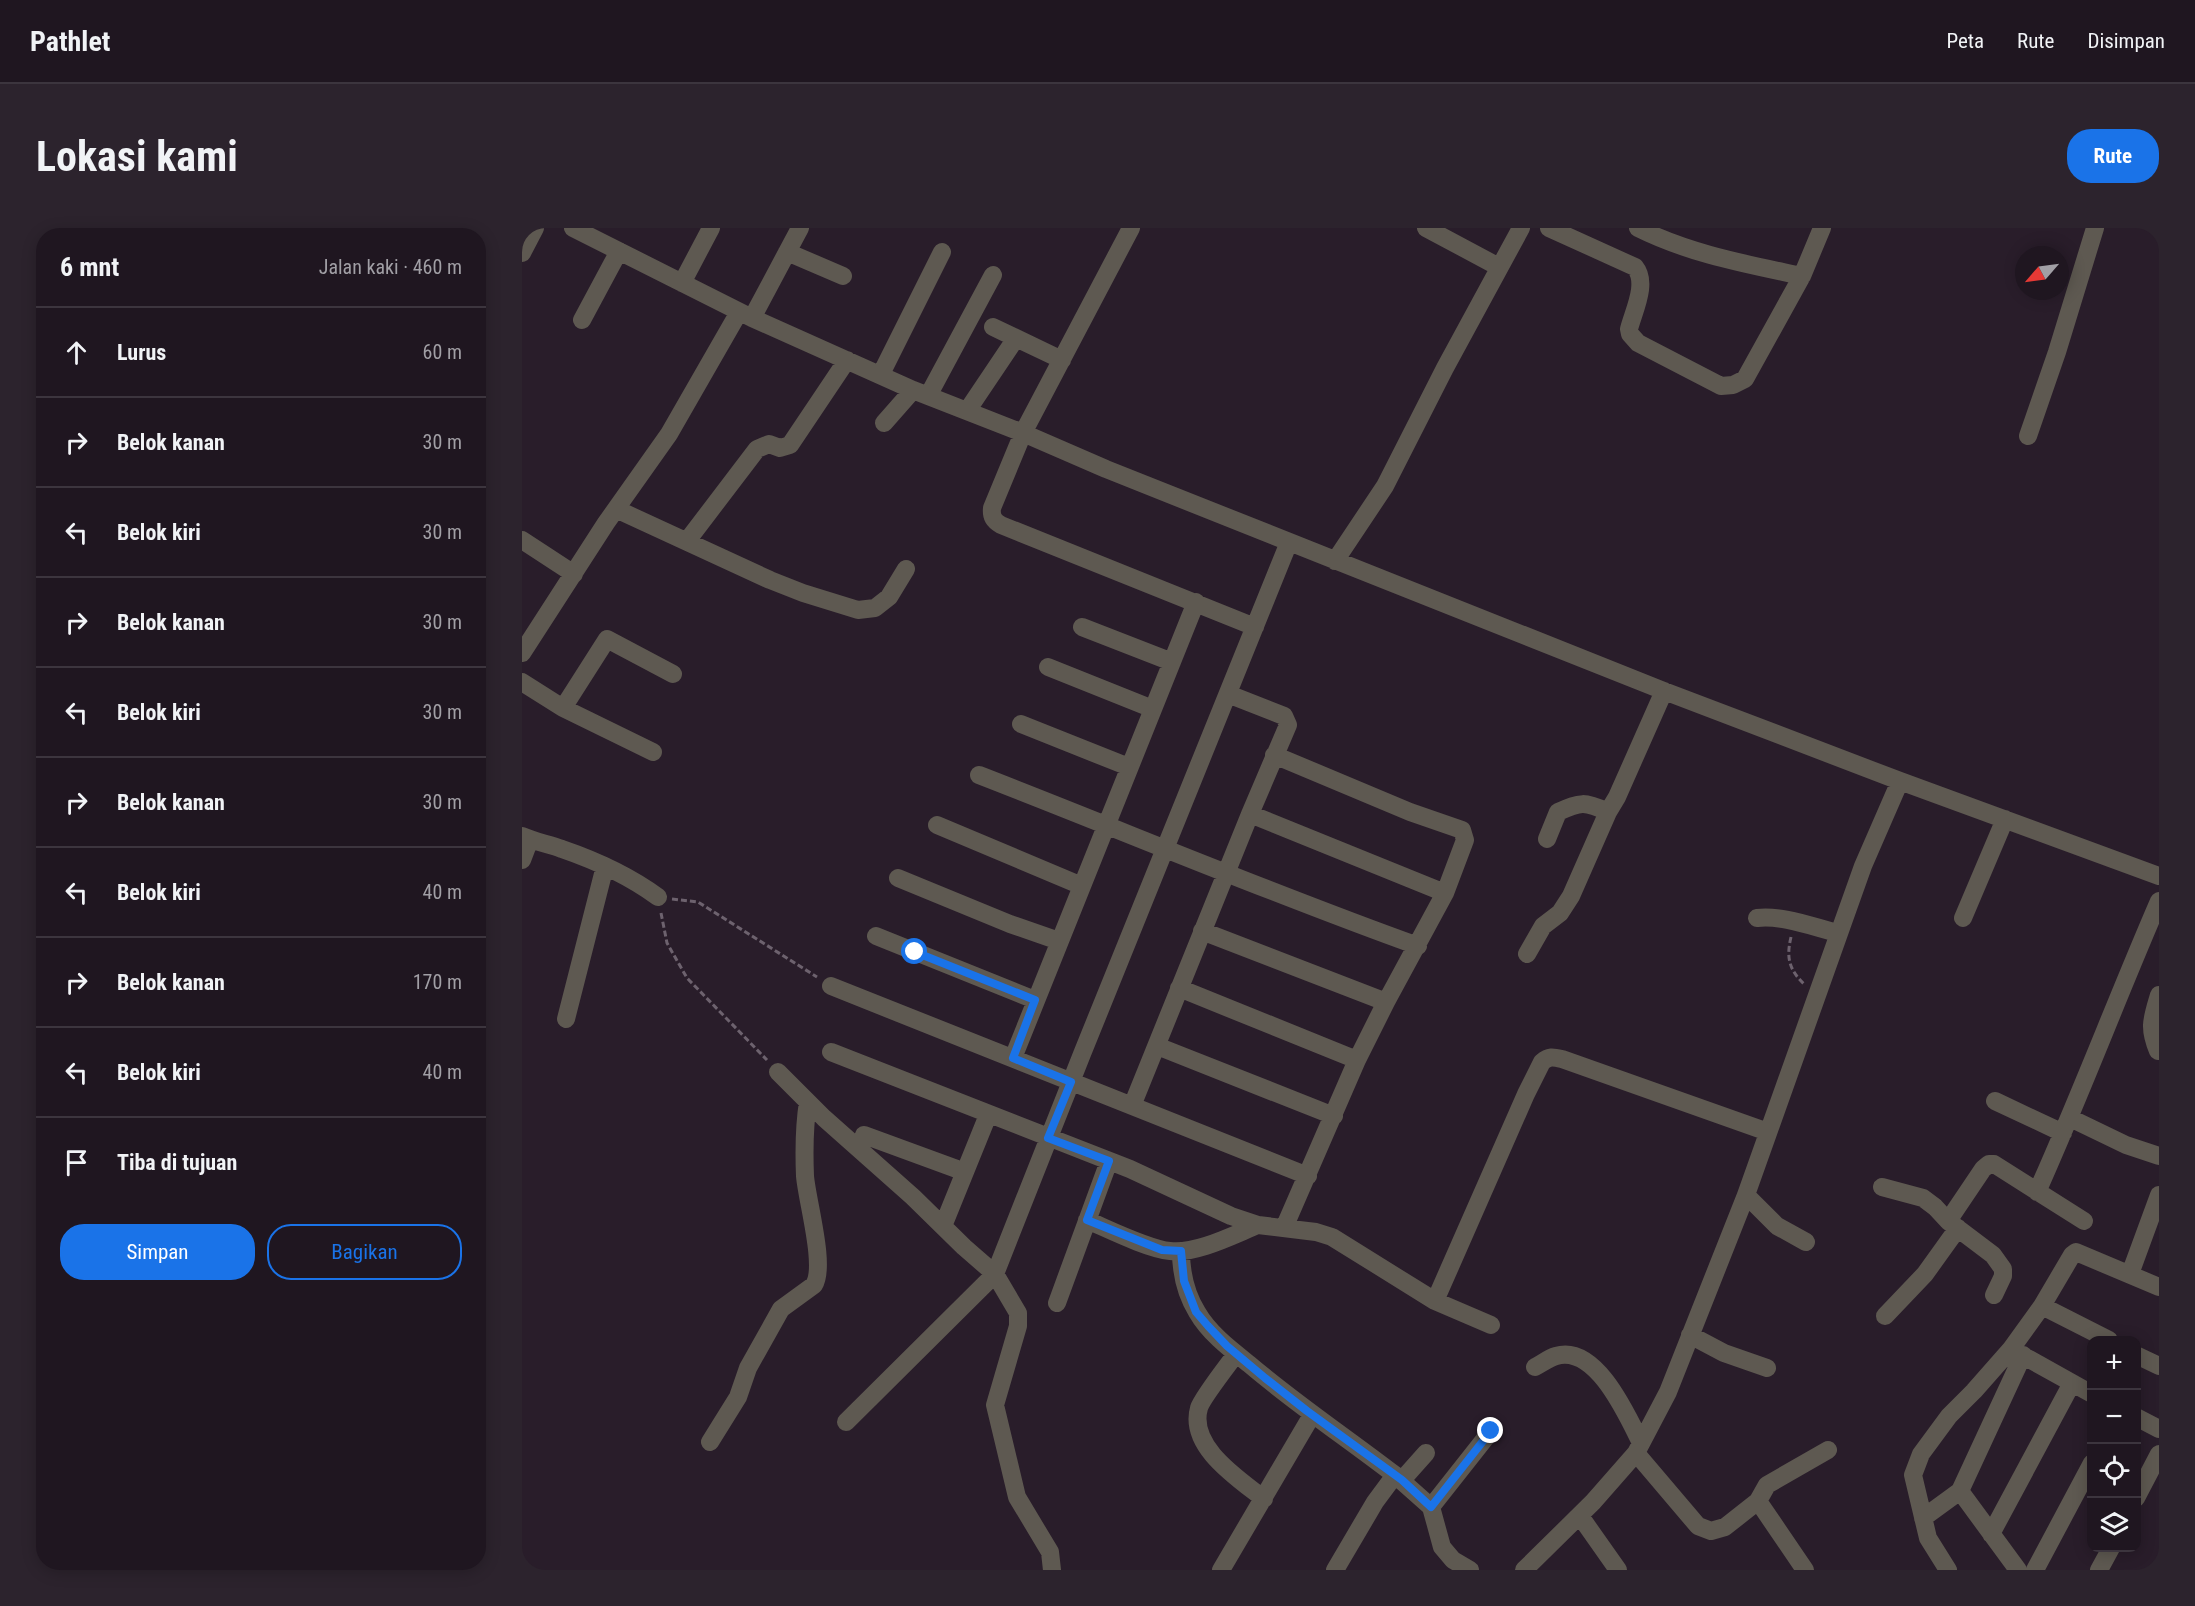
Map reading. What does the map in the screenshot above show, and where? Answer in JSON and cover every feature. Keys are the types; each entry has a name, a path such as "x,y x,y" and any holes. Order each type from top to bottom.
{"street":[{"path":"522,253 535,228"},
{"path":"573,228 745,315 921,393 1106,469 1664,691 2159,876"},
{"path":"682,283 711,228"},
{"path":"522,653 527,635 574,574 669,434 788,252 800,228"},
{"path":"1131,228 1023,433 992,508 992,515 995,521 1255,627"},
{"path":"1426,228 1499,267"},
{"path":"1335,561 1385,486 1521,228"},
{"path":"1549,228 1635,267 1641,274 1642,282 1629,329 1630,334 1638,343 1721,387 1733,385 1745,379 1802,276 1822,228"},
{"path":"1638,228 1679,247 1802,276"},
{"path":"2028,436 2057,352 2095,228"},
{"path":"582,320 619,251"},
{"path":"788,252 843,276"},
{"path":"880,374 942,252"},
{"path":"884,423 921,393 993,275"},
{"path":"993,327 1062,360"},
{"path":"967,411 1016,338"},
{"path":"687,541 757,449 769,444 780,447 790,445 847,360"},
{"path":"616,509 781,584 858,610 875,608 889,597 906,569"},
{"path":"522,540 574,574"},
{"path":"846,1422 995,1274 1289,542"},
{"path":"1013,1058 1196,602"},
{"path":"1083,627 1172,662"},
{"path":"563,708 607,639 673,674"},
{"path":"1048,667 1153,709"},
{"path":"522,682 563,708 653,752"},
{"path":"1527,954 1543,926 1560,913 1571,897 1664,691"},
{"path":"1132,1106 1274,754 1286,731 1287,720 1278,713 1228,694"},
{"path":"1021,724 1129,767"},
{"path":"1274,754 1410,812 1462,830 1465,840 1445,894 1357,1060 1284,1228"},
{"path":"980,775 1320,911 1418,946"},
{"path":"1524,1570 1580,1516 1638,1448 1668,1392 1746,1195 1863,866 1900,781"},
{"path":"1547,839 1558,812 1587,803 1608,812"},
{"path":"1250,814 1445,894"},
{"path":"1963,918 2005,819"},
{"path":"936,825 1082,886"},
{"path":"522,860 526,837 633,878 657,897"},
{"path":"566,1019 605,866"},
{"path":"898,878 1010,924 1059,941"},
{"path":"2037,1192 2159,901"},
{"path":"1757,918 1765,917 1795,922 1838,933"},
{"path":"1202,931 1386,1002"},
{"path":"876,936 1035,1000"},
{"path":"831,986 1308,1176"},
{"path":"1179,987 1357,1060"},
{"path":"2158,1051 2150,1023 2159,995"},
{"path":"1157,1046 1334,1116"},
{"path":"831,1052 1109,1161 1232,1216 1258,1225 1316,1232 1332,1237 1435,1301 1491,1325"},
{"path":"1435,1301 1526,1094 1546,1058 1562,1059 1768,1132"},
{"path":"778,1072 995,1274 1018,1313 1018,1326 995,1405 1017,1497 1050,1552 1052,1570"},
{"path":"1995,1101 2159,1156"},
{"path":"710,1442 738,1397 748,1368 781,1309 814,1285 817,1280 818,1263 805,1178 805,1126 808,1102"},
{"path":"943,1226 988,1114"},
{"path":"864,1135 965,1172"},
{"path":"1057,1303 1109,1161"},
{"path":"1885,1316 1925,1274 1983,1169 1989,1164 1994,1164 2084,1221"},
{"path":"1882,1187 1923,1198 1952,1225 2000,1262 2003,1276 1994,1295"},
{"path":"1746,1195 1778,1226 1806,1242"},
{"path":"2130,1274 2159,1195"},
{"path":"1087,1220 1162,1250 1181,1251 1207,1245 1258,1225"},
{"path":"1181,1251 1184,1281 1196,1312 1208,1326 1236,1354 1312,1415 1399,1478 1431,1507 1442,1547 1453,1560 1468,1570"},
{"path":"1923,1518 1960,1491 2017,1352 2072,1255 2076,1252 2159,1287"},
{"path":"2042,1306 2099,1336"},
{"path":"1690,1335 1724,1353 1767,1368"},
{"path":"2017,1352 2087,1392"},
{"path":"1948,1570 1928,1538 1913,1475 1921,1454 1949,1416 2017,1352"},
{"path":"1236,1354 1199,1407 1198,1423 1206,1446 1219,1463 1264,1499"},
{"path":"1535,1367 1556,1356 1571,1355 1582,1358 1600,1375 1622,1404 1638,1448 1698,1526 1711,1531 1725,1527 1758,1501 1767,1485 1828,1450"},
{"path":"2141,1357 2159,1366"},
{"path":"1991,1534 2072,1383"},
{"path":"1221,1570 1312,1415"},
{"path":"2141,1420 2159,1429"},
{"path":"1431,1507 1491,1431"},
{"path":"1335,1570 1375,1502 1426,1453"},
{"path":"2141,1488 2159,1454"},
{"path":"2035,1570 2087,1471"},
{"path":"1960,1491 2018,1570"},
{"path":"1758,1501 1804,1570"},
{"path":"1580,1516 1618,1570"},
{"path":"2099,1570 2109,1552"}],"path":[{"path":"778,1072 687,978 667,943 657,897 698,902 831,986"},
{"path":"1795,922 1787,953 1790,967 1805,985 1817,991"}],"route":[{"path":"915,952 1035,1000 1013,1058 1071,1082 1048,1138 1109,1161 1087,1220 1162,1250 1181,1251 1184,1281 1196,1312 1227,1346 1251,1366 1307,1411 1402,1480 1431,1507 1491,1431"}]}
